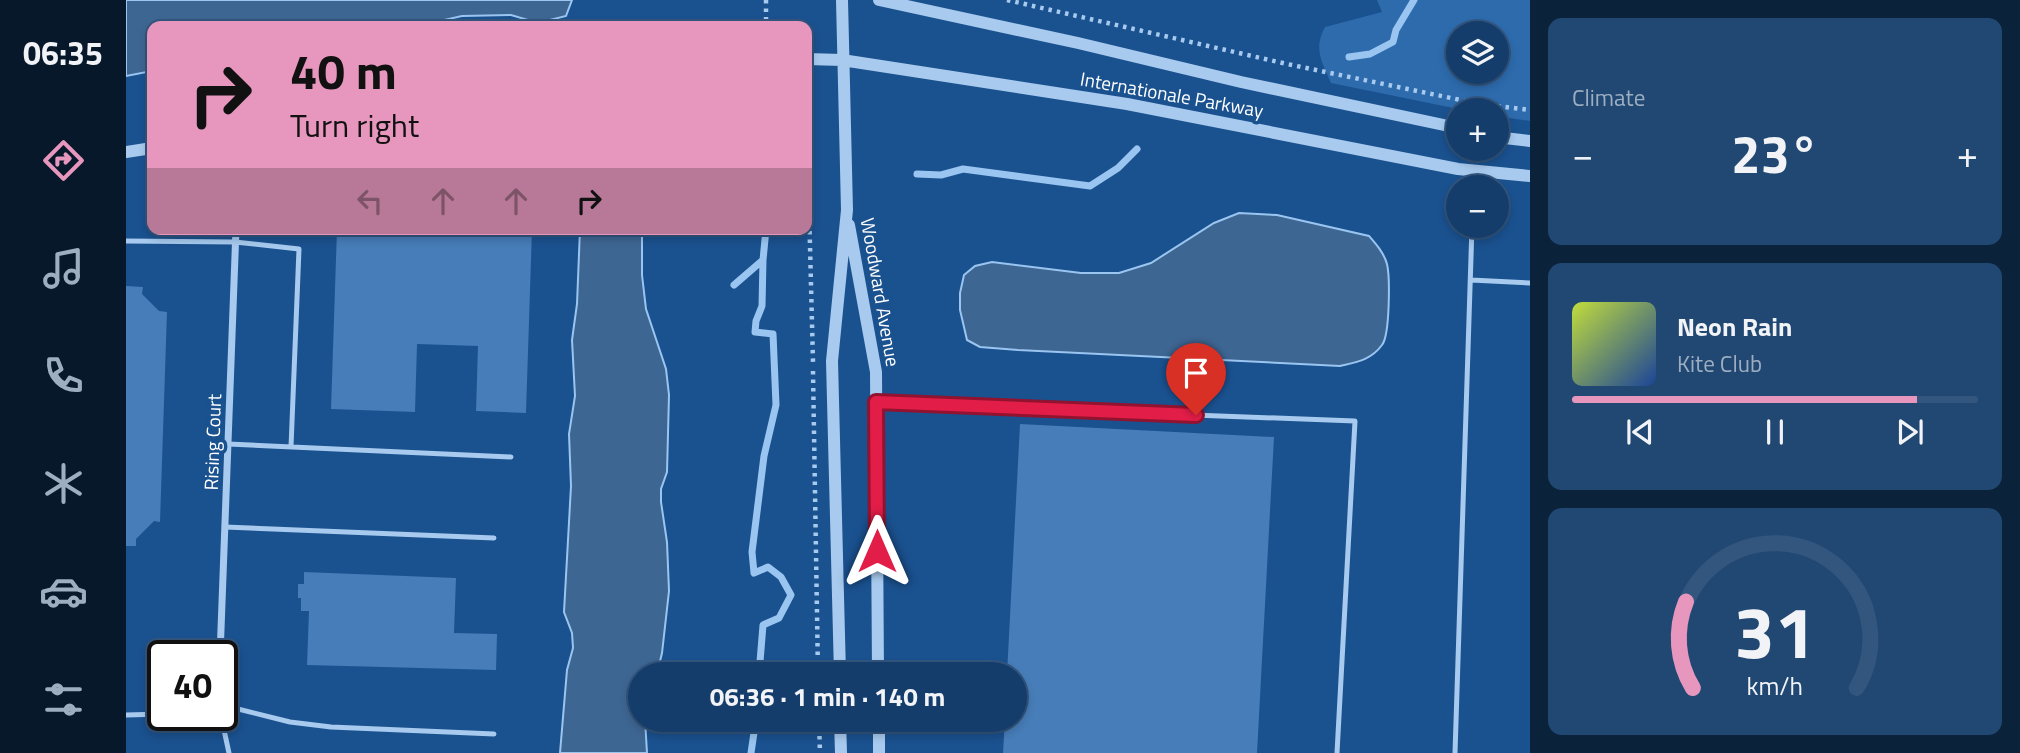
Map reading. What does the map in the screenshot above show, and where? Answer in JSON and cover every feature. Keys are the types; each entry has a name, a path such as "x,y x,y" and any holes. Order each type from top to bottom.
{"street":[{"name":"Woodward Avenue","path":"840,662 832,361 847,211 842,0"},
{"name":"Internationale Parkway","path":"879,0 1446,125"},
{"name":"Internationale Parkway","path":"812,59 842,60 1127,104 1474,170 1530,176"},
{"path":"1509,138 1530,141"},
{"path":"126,152 147,149"},
{"name":"Woodward Avenue","path":"847,211 876,372 878,662"},
{"name":"Rising Court","path":"221,640 236,235"},
{"path":"840,732 841,753"},
{"path":"879,732 879,753"}],"lane":[{"path":"1474,170 1474,175"},
{"path":"1455,753 1472,238"},
{"path":"126,241 235,242 299,249 291,447"},
{"path":"1471,280 1530,283"},
{"path":"876,402 1355,421 1337,753"},
{"path":"228,444 511,457"},
{"path":"225,527 494,538"},
{"path":"238,709 290,722 331,727 494,734"},
{"path":"126,715 147,714"},
{"path":"224,731 229,753"}],"path":[{"path":"766,0 766,21"},
{"path":"1007,0 1480,104 1530,110"},
{"path":"809,235 818,662"},
{"path":"819,732 820,753"}],"shaded area":[{"path":"126,0 572,0 566,16 546,21 531,21 511,15 462,16 440,21 147,21 147,72 126,76"},
{"path":"1377,0 1530,0 1530,121 1509,118 1509,98 1446,98 1446,107 1331,83 1319,49 1325,27 1382,12"},
{"path":"1239,213 1277,215 1369,236 1384,256 1388,271 1387,330 1378,350 1363,360 1340,366 1018,350 980,347 967,340 960,310 960,293 964,275 975,266 992,262 1081,273 1119,273 1151,263 1214,223"},
{"path":"580,235 642,235 642,275 646,309 666,369 669,395 667,472 661,489 669,591 662,653 660,662 628,662 628,732 646,732 647,753 560,753 567,670 573,648 572,633 564,612 571,486 569,434 575,396 572,340 577,304"}],"building":[{"path":"337,235 532,235 526,413 476,411 478,346 417,344 415,412 331,409"},
{"path":"126,286 143,287 142,294 159,311 167,312 160,522 154,521 136,539 136,546 126,546"},
{"path":"1020,424 1274,437 1257,753 1003,753 1004,732 1027,732 1027,662 1008,662"},
{"path":"304,572 456,578 454,633 497,634 496,670 307,665 309,611 301,611 301,598 298,598 298,584 304,584"}],"waterway":[{"path":"1349,57 1370,54 1393,42 1396,30 1414,0"},
{"path":"917,174 941,175 963,169 1090,186 1118,168 1137,149"},
{"path":"734,285 763,260 765,235"},
{"path":"760,662 763,625 779,618 791,595 781,577 768,567 754,573 752,552 764,456 776,405 773,334 755,332 762,306 763,260"},
{"path":"751,753 754,732"}],"route":[{"path":"877,551 876,402 1196,415"}]}
